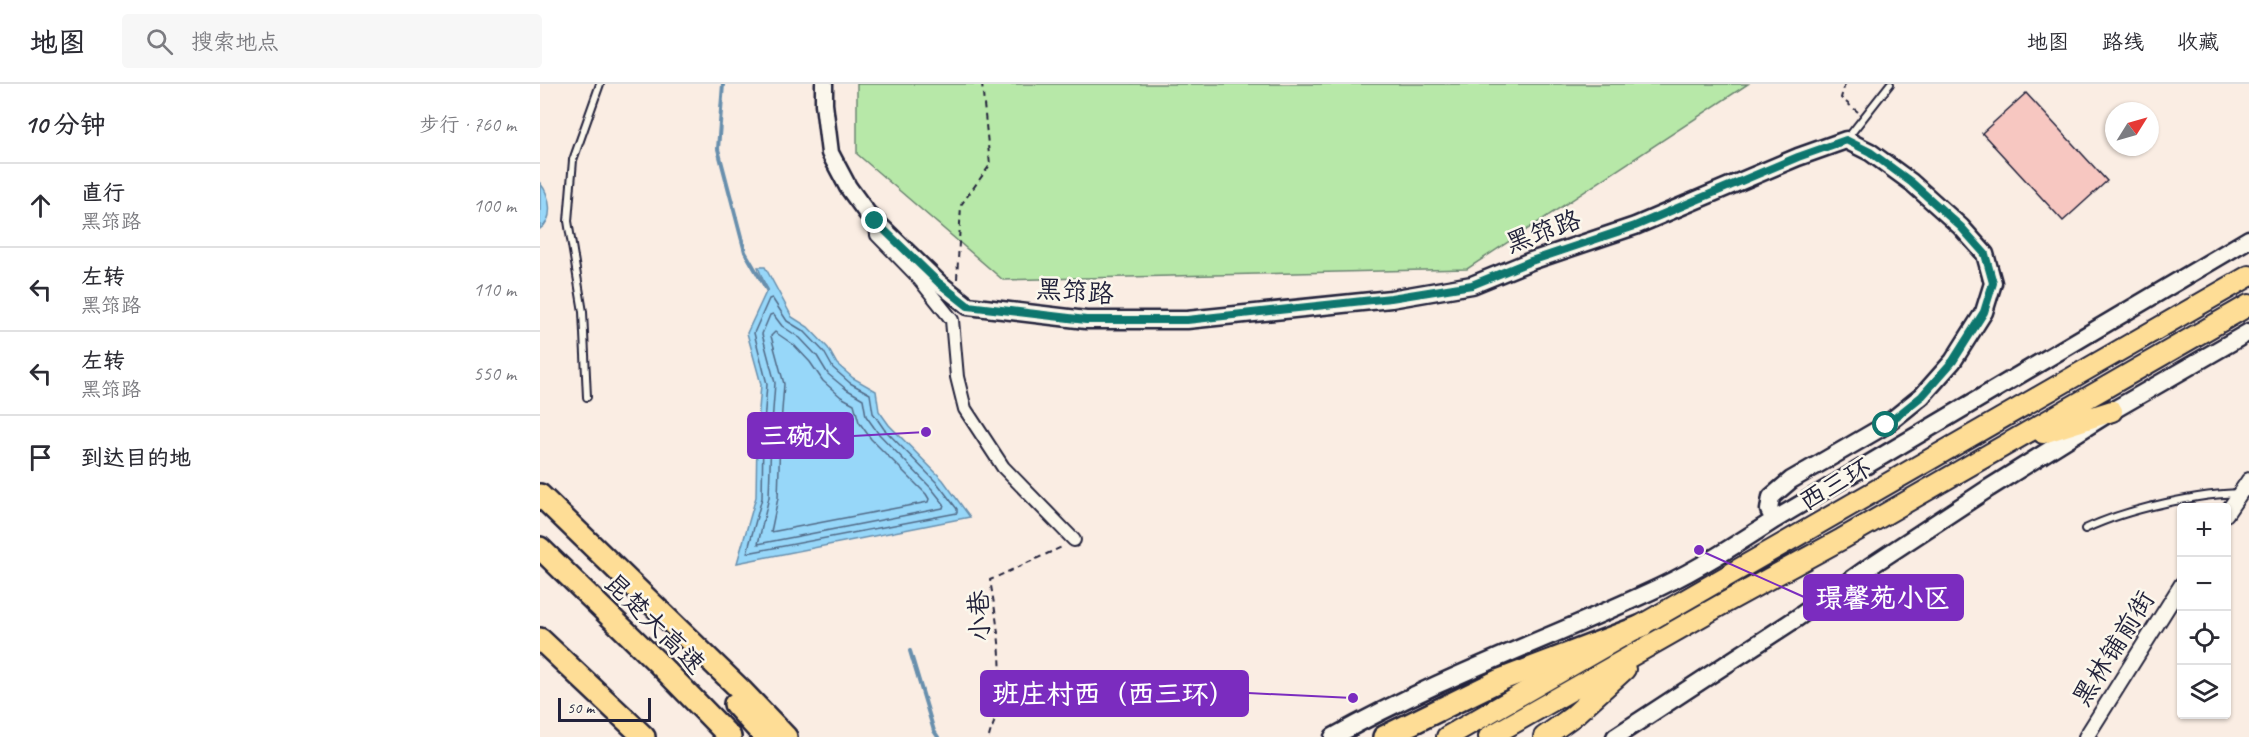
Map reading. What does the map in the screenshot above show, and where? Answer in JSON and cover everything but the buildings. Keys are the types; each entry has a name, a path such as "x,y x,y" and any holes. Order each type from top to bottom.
{"highway":[{"name":"西三环","path":"1489,737 1647,635 2249,276"},
{"name":"西三环","path":"1447,737 1647,635 2012,442 2249,305"},
{"path":"2012,442 2112,411"},
{"path":"540,495 741,690 786,737"},
{"path":"540,501 765,737"},
{"name":"昆楚大高速","path":"540,548 730,737"},
{"path":"1384,737 1500,680 1647,635"},
{"path":"1544,737 1572,717 1647,635"},
{"path":"540,639 644,737"},
{"path":"579,674 636,737"}],"main road":[{"name":"黑筇路","path":"825,84 824,105 830,153 848,187 867,213 956,297 968,306 1003,312 1086,320 1187,320 1277,312 1432,293 1472,285 1531,261 1635,226 1798,157 1846,140"},
{"path":"1774,520 1768,510 1771,497 1791,480 1886,425 1922,396 1953,361 1984,312 1993,283 1985,254 1961,227 1911,182 1870,152 1846,140"},
{"path":"1333,737 1415,694 1661,586 1716,558 1774,520 2249,240"},
{"path":"1615,737 1797,618 1929,526 2112,411 2249,332"}],"street":[{"path":"875,221 877,236 916,275 952,320 957,378 965,409 1003,467 1074,540"},
{"path":"2231,508 2244,493 2249,480"},
{"name":"黑林铺前街","path":"2086,737 2177,590"}],"lane":[{"path":"587,397 583,312 568,221 573,160 600,84"},
{"path":"1846,140 1890,84"},
{"path":"2085,529 2110,517 2196,498 2244,493"}],"path":[{"path":"956,297 960,205 990,165 982,84"},
{"path":"1845,84 1842,98 1865,118"},
{"name":"小巷","path":"989,737 999,708 1000,673 998,621 990,580 1053,552 1074,540"}],"green space":[{"path":"857,84 1748,84 1467,269 1003,280 857,154"}],"water":[{"path":"540,183 548,200 549,213 545,225 540,229"},
{"path":"758,267 765,267 792,317 808,327 828,348 837,364 853,378 876,391 879,411 889,425 943,480 970,517 737,563 756,497 761,384 747,333 767,290"}],"waterway":[{"path":"723,84 718,149 745,252 767,290"},
{"path":"910,651 934,731 938,737"}],"place":[{"name":"三碗水","path":"926,432"},
{"name":"璟馨苑小区","path":"1699,550"},
{"name":"班庄村西（西三环）","path":"1353,698"}],"route":[{"path":"875,221 939,283 968,306 1003,312 1086,320 1187,320 1432,293 1472,285 1531,261 1635,226 1798,157 1846,140 1870,152 1911,182 1961,227 1985,254 1993,283 1984,312 1953,361 1922,396 1886,425"}]}
